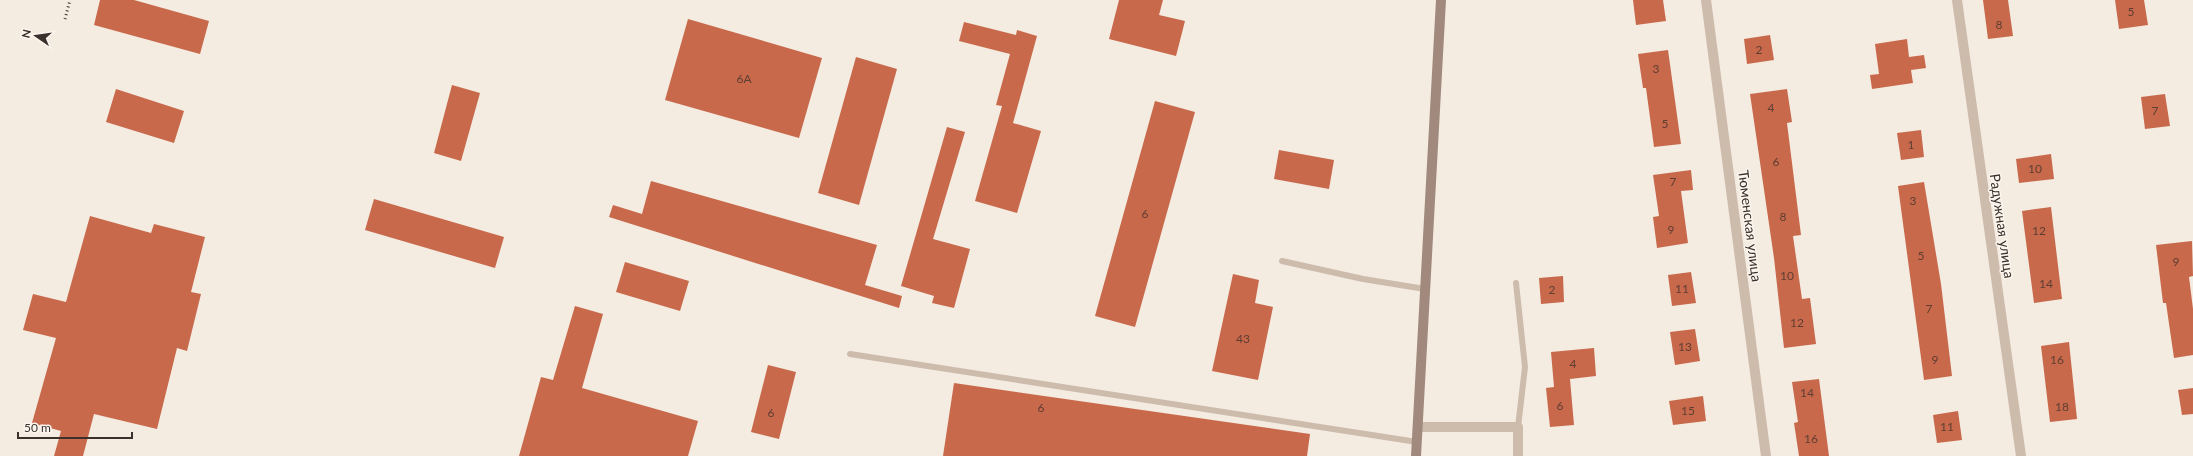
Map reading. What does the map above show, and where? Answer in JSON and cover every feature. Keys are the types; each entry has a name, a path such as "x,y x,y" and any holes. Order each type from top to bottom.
{"main road":[{"path":"1416,456 1441,0"}],"street":[{"name":"Тюменская улица","path":"1706,0 1766,456"},
{"name":"Радужная улица","path":"1956,0 2021,456"},
{"path":"1418,427 1518,427 1518,456"}],"lane":[{"path":"1282,261 1363,279 1425,289"},
{"path":"1516,283 1525,367 1518,427"},
{"path":"850,354 1417,442"}],"building":[{"path":"100,0 134,0 209,21 200,54 94,25"},
{"path":"1119,0 1163,0 1159,15 1185,21 1176,56 1109,39"},
{"path":"1633,0 1663,0 1666,21 1636,25"},
{"path":"1983,0 2008,0 2013,36 1988,39"},
{"path":"2115,0 2144,0 2148,25 2119,29"},
{"path":"688,19 822,58 799,138 665,100"},
{"path":"964,22 1016,35 1017,30 1037,36 1013,123 1041,131 1017,213 975,201 1002,106 996,105 1010,54 959,41"},
{"path":"1770,35 1774,60 1747,64 1744,39"},
{"path":"1907,39 1909,57 1924,55 1926,68 1911,70 1913,83 1872,89 1870,75 1879,74 1875,44"},
{"path":"1668,50 1681,144 1654,147 1646,88 1643,88 1638,54"},
{"path":"856,57 897,69 859,205 818,193"},
{"path":"452,85 480,93 461,161 434,153"},
{"path":"116,89 184,111 174,143 106,122"},
{"path":"1787,89 1792,122 1787,123 1801,235 1793,236 1802,299 1810,298 1816,344 1784,348 1774,258 1750,94"},
{"path":"2165,94 2170,126 2145,129 2141,97"},
{"path":"1155,101 1195,112 1135,327 1095,316"},
{"path":"947,127 965,132 933,239 970,249 954,308 932,303 934,296 901,286"},
{"path":"1921,130 1924,157 1901,160 1897,133"},
{"path":"1279,150 1334,160 1329,189 1274,179"},
{"path":"2051,154 2054,179 2019,183 2016,159"},
{"path":"1691,170 1693,190 1681,191 1688,243 1657,248 1653,217 1659,216 1653,175"},
{"path":"651,181 877,245 865,285 902,296 899,308 609,217 613,205 642,214"},
{"path":"1924,182 1941,284 1952,376 1924,380 1898,186"},
{"path":"374,199 504,237 495,268 365,230"},
{"path":"2051,207 2062,299 2034,303 2022,211"},
{"path":"90,216 151,233 154,224 205,237 191,292 201,294 187,351 177,348 157,429 94,414 83,456 54,456 61,431 32,423 56,338 23,330 33,294 66,302"},
{"path":"2192,241 2193,276 2189,277 2193,309 2193,355 2174,358 2166,303 2163,303 2156,245"},
{"path":"625,262 689,281 680,311 616,292"},
{"path":"1691,272 1696,303 1672,306 1668,275"},
{"path":"1233,274 1259,280 1255,303 1273,307 1258,380 1212,371"},
{"path":"1563,276 1564,302 1541,304 1539,278"},
{"path":"575,306 603,314 582,388 698,421 688,456 519,456 541,377 553,380"},
{"path":"1695,329 1700,361 1675,365 1670,332"},
{"path":"2069,342 2077,419 2050,422 2041,346"},
{"path":"1594,348 1596,376 1570,379 1574,425 1550,427 1546,388 1554,387 1551,352"},
{"path":"768,365 796,372 779,439 751,432"},
{"path":"1819,379 1829,456 1799,456 1794,423 1798,422 1792,382"},
{"path":"954,383 1310,434 1307,456 943,456"},
{"path":"2193,388 2193,414 2182,415 2178,390"},
{"path":"1703,396 1706,421 1673,425 1669,401"},
{"path":"1958,411 1962,440 1937,443 1933,415"}],"railway":[{"path":"65,19 70,0"}]}
